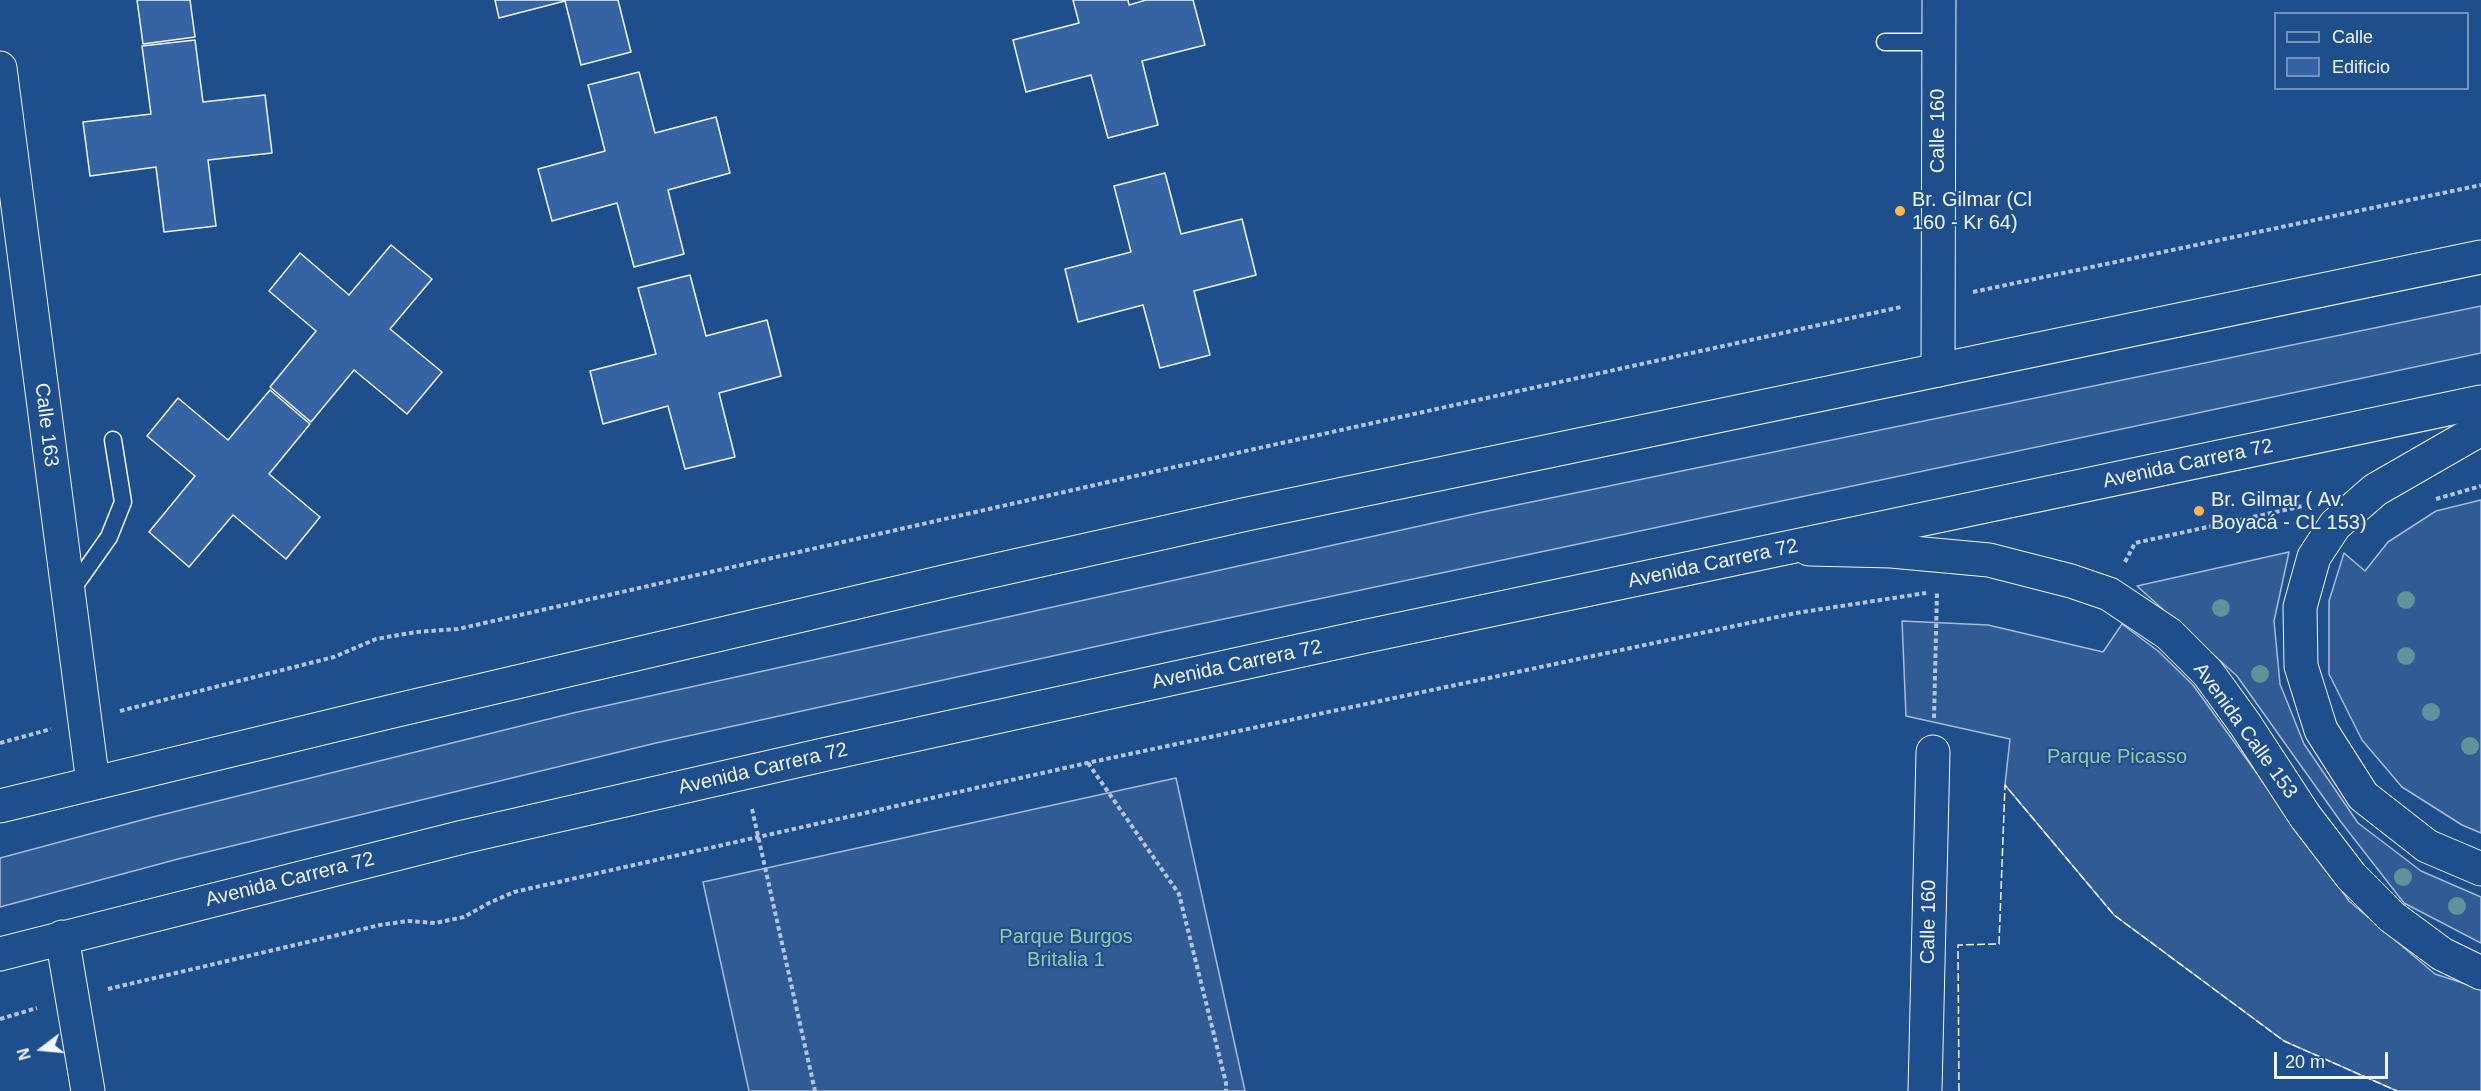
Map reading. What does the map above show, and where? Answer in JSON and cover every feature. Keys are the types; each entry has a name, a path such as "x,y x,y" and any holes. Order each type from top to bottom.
{"main road":[{"name":"Calle 160","path":"1938,370 1939,0"},
{"name":"Calle 163","path":"0,68 93,783"},
{"path":"7,801 93,783 956,579 1247,514 2481,256"},
{"name":"Avenida Carrera 72","path":"0,954 452,840 744,773 1366,636 2481,402"},
{"path":"2481,429 2375,490 2336,525 2314,556 2300,608 2301,666 2321,730 2363,796 2427,846 2481,869"},
{"name":"Avenida Calle 153","path":"1786,549 1892,551 1989,560 2109,594 2169,634 2208,673 2245,724 2305,816 2359,884 2400,923 2442,954 2481,973"},
{"name":"Calle 160","path":"1925,1091 1933,752"},
{"path":"62,937 88,1091"}],"lane":[{"path":"1885,42 1939,42"},
{"path":"68,595 109,537 123,502 113,440"}],"path":[{"path":"0,743 334,657 376,639 416,632 458,629 1250,450 1938,299 2481,185"},
{"path":"2135,543 2306,506"},
{"path":"0,1019 73,998 380,925 408,921 435,923 464,917 514,892 1088,763 1796,614 1947,590"},
{"path":"1933,752 1937,591"},
{"path":"1088,763 1179,894 1226,1083 1226,1091"},
{"path":"744,773 815,1091"}],"shaded area":[{"path":"2481,306 2481,353 1153,634 656,743 178,859 0,907 0,858 153,817 573,713 1483,512"},
{"path":"2481,500 2481,833 2462,825 2402,787 2362,740 2329,674 2329,601 2344,553 2365,571 2388,542 2436,511"},
{"path":"2289,552 2274,621 2280,684 2304,744 2358,823 2421,871 2481,897 2481,943 2404,903 2341,822 2237,676 2137,586"},
{"name":"Parque Picasso","path":"1902,621 1988,625 2103,652 2122,624 2158,651 2193,685 2349,901 2435,974 2481,989 2481,1091 2397,1091 2284,1041 2114,915 2005,785 2010,739 1906,716"},
{"name":"Parque Burgos Britalia 1","path":"1176,778 1245,1091 749,1091 703,882"}],"building":[{"path":"137,0 190,0 195,37 143,44"},
{"path":"495,0 618,0 631,52 581,65 565,1 499,18"},
{"path":"1073,0 1128,0 1129,5 1146,0 1193,0 1205,45 1142,61 1158,125 1108,138 1091,75 1026,92 1013,40 1079,23"},
{"path":"195,40 203,102 265,95 272,153 208,160 216,226 164,232 156,167 90,176 83,122 151,114 142,46"},
{"path":"639,72 655,133 716,117 730,173 668,190 684,254 634,267 617,203 552,221 538,169 605,151 588,85"},
{"path":"1165,173 1181,234 1242,219 1256,275 1194,291 1210,355 1160,368 1143,305 1078,322 1065,269 1131,252 1114,186"},
{"path":"391,245 432,279 390,329 442,372 407,414 354,370 311,422 270,387 316,331 269,291 300,253 349,295"},
{"path":"690,275 706,336 767,320 781,376 719,393 735,457 685,469 668,406 603,424 590,371 656,354 638,288"},
{"path":"270,390 310,424 269,474 320,517 286,559 233,515 189,567 149,532 195,476 147,436 178,398 228,440"}],"fence":[{"path":"1959,1091 1958,945 1999,944 2005,785 2114,915 2284,1041 2397,1091"}],"place":[{"name":"Br. Gilmar (Cl 160 - Kr 64)","path":"1900,211"},
{"name":"Br. Gilmar ( Av. Boyacá - CL 153)","path":"2199,511"}]}
